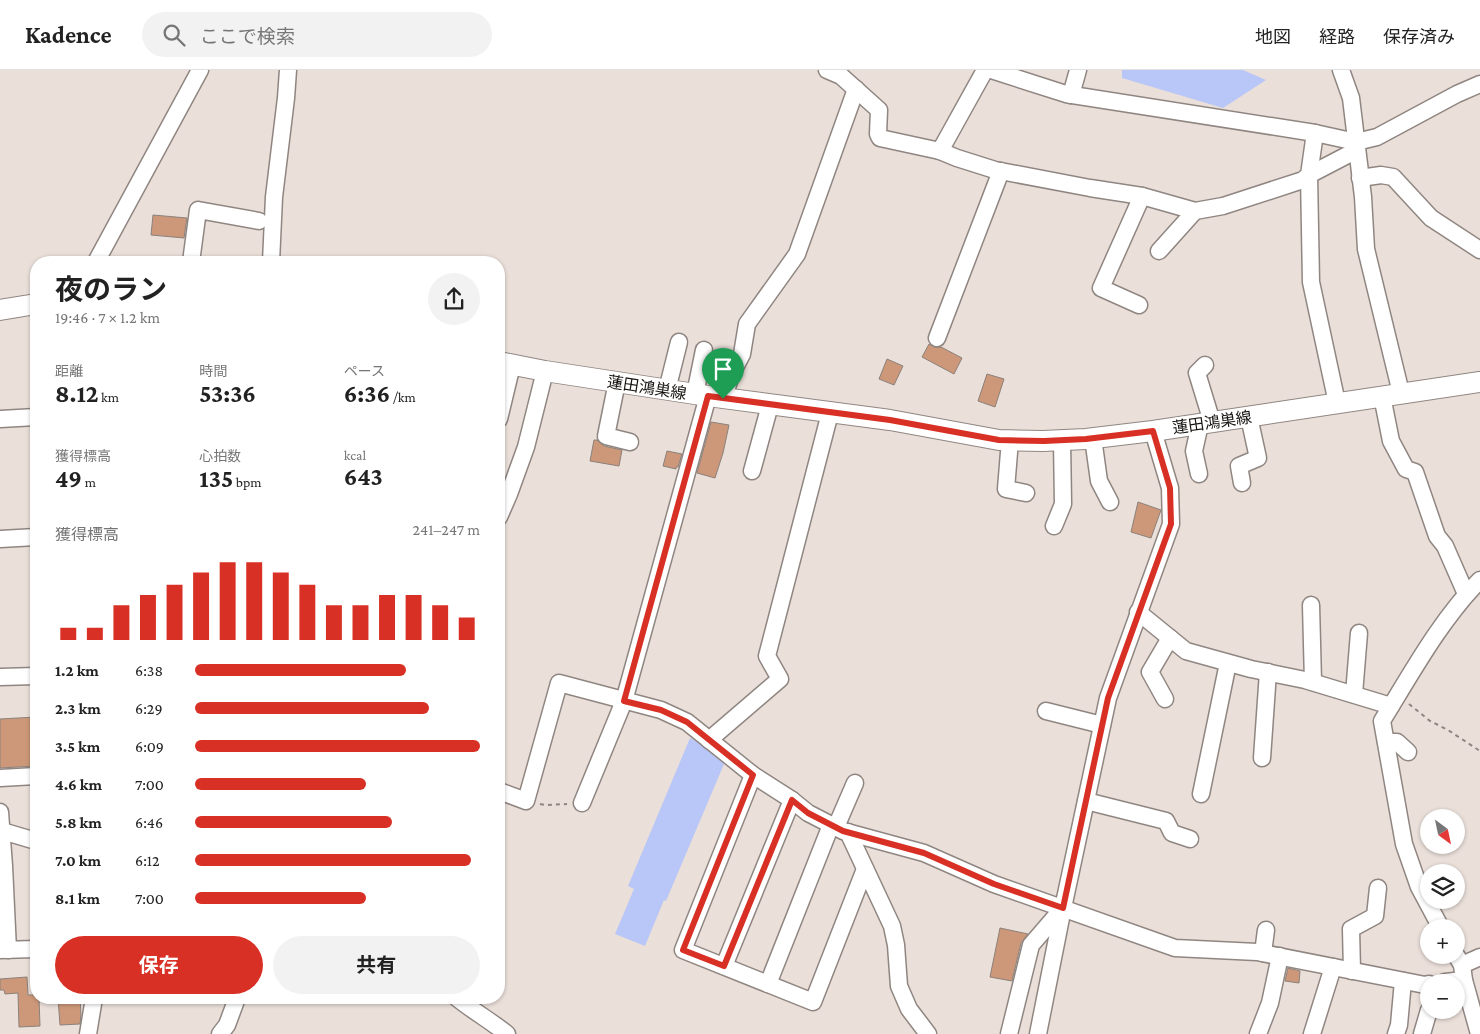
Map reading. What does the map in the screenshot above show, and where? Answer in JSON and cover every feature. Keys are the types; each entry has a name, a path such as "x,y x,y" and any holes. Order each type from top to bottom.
{"main road":[{"path":"0,310 30,305"},
{"name":"蓮田鴻巣線","path":"506,363 668,390 890,420 999,440 1062,440 1153,431 1480,382"}],"street":[{"path":"99,256 200,70"},
{"path":"271,256 274,197 288,70"},
{"path":"827,70 841,76 879,110 878,134 880,138 940,150 957,158 1001,171 1142,196 1195,211 1223,206 1303,180 1356,146 1480,84"},
{"path":"940,150 985,70"},
{"path":"991,70 1071,95 1315,133 1356,146"},
{"path":"1071,95 1078,70"},
{"path":"1341,70 1351,98 1363,197 1366,249 1391,394 1391,440 1406,469 1414,472 1437,536 1445,546 1466,594"},
{"path":"709,396 732,373 742,354 747,324 797,254 856,89"},
{"path":"1315,133 1309,175 1312,282 1337,404"},
{"path":"937,338 1001,171"},
{"path":"1360,178 1381,175 1393,177 1431,218 1480,250"},
{"path":"1138,305 1101,288 1142,196"},
{"path":"192,256 198,210 259,221"},
{"path":"1159,251 1195,211"},
{"path":"668,390 679,342"},
{"path":"582,803 624,701 709,396 704,350"},
{"path":"1199,474 1194,451 1206,423 1197,373 1205,365"},
{"path":"505,504 526,447 545,371"},
{"path":"617,382 606,436 630,442"},
{"path":"752,471 770,405"},
{"path":"709,740 780,680 768,656 830,413"},
{"path":"0,419 30,417"},
{"path":"1242,483 1239,466 1258,458 1249,417"},
{"path":"1038,1034 1108,698 1171,524 1170,488 1153,431"},
{"path":"1093,438 1099,481 1110,502"},
{"path":"1010,440 1006,489 1026,492"},
{"path":"1054,526 1062,504 1062,440"},
{"path":"0,539 30,537"},
{"path":"1436,919 1419,887 1404,844 1382,721 1434,639 1466,594 1480,580"},
{"path":"1311,605 1313,682"},
{"path":"1138,612 1186,652 1313,682 1354,694 1394,700"},
{"path":"1354,694 1359,633"},
{"path":"1165,699 1150,672 1170,638"},
{"path":"1201,794 1228,663"},
{"path":"1262,758 1268,672"},
{"path":"0,677 30,676"},
{"path":"505,793 526,801 559,683 661,710 687,722 753,775 792,800 808,813 838,828 924,853 994,884 1175,948 1263,953 1420,984"},
{"path":"1046,711 1102,725"},
{"path":"1386,742 1397,742 1408,752"},
{"path":"753,775 683,950 813,1002 865,869"},
{"path":"0,778 30,776"},
{"path":"768,984 838,828 855,783"},
{"path":"724,966 792,800"},
{"path":"1086,801 1166,821 1172,833 1190,839"},
{"path":"0,812 4,950 30,949"},
{"path":"838,828 865,869 892,926 896,945 899,986 909,1009 928,1034"},
{"path":"2,831 30,838"},
{"path":"1352,971 1351,929 1374,916 1378,888"},
{"path":"1009,1034 1031,945 1063,908"},
{"path":"1263,953 1266,930"},
{"path":"1258,1034 1270,1003 1280,956"},
{"path":"1479,1034 1461,967 1480,957"},
{"path":"1312,1034 1333,967"},
{"path":"1396,1034 1399,1025 1403,981"},
{"path":"88,1034 93,1004"},
{"path":"220,1034 235,1004"},
{"path":"464,1004 507,1034"},
{"path":"1422,1034 1426,1019"}],"path":[{"path":"1394,700 1448,730 1480,751"},
{"path":"526,801 546,805 582,803"}],"shaded area":[{"path":"1122,70 1243,70 1266,80 1223,108 1122,78"},
{"path":"690,738 727,757 645,946 615,934 634,889 628,886"}],"building":[{"path":"153,215 187,218 184,238 151,235"},
{"path":"929,344 934,347 941,347 962,358 954,374 922,357"},
{"path":"887,359 903,366 894,385 879,379"},
{"path":"987,374 1004,379 995,407 978,401"},
{"path":"711,422 729,425 715,478 697,473"},
{"path":"594,440 597,440 604,446 622,450 619,466 590,461"},
{"path":"667,451 682,454 676,469 663,466"},
{"path":"1138,502 1161,510 1151,538 1131,532"},
{"path":"30,717 30,766 0,768 0,719"},
{"path":"1000,928 1028,934 1021,943 1012,981 990,977"},
{"path":"1288,968 1300,971 1299,983 1285,981"},
{"path":"27,977 30,1004 39,1004 40,1026 19,1027 18,993 5,994 4,990 0,990 0,979"},
{"path":"58,1004 80,1004 80,1024 60,1025"}],"route":[{"path":"708,396 723,399 890,420 999,440 1044,441 1086,439 1153,431 1170,488 1171,524 1108,698 1063,908 994,884 924,853 843,831 808,813 792,800 724,966 683,950 753,775 687,722 661,710 624,701 708,396"}]}
